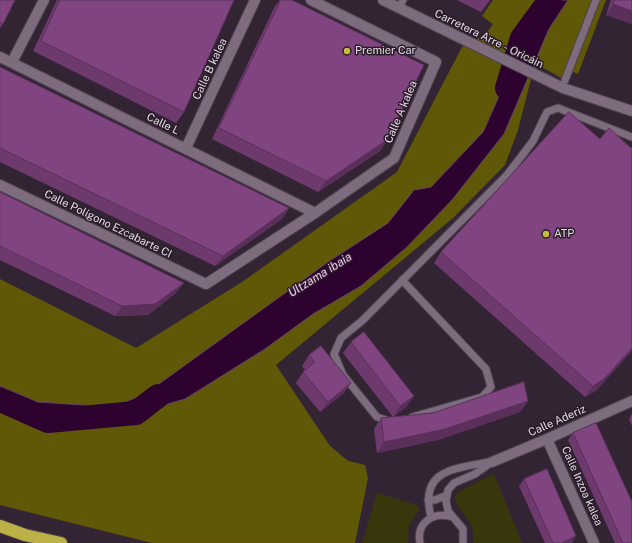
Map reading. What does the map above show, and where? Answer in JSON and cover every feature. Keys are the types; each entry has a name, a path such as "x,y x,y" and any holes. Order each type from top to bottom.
{"highway":[{"path":"0,526 25,535 61,543"}],"street":[{"path":"12,62 44,0"},
{"name":"Calle B kalea","path":"186,148 255,0"},
{"name":"Calle A kalea","path":"206,284 315,213 394,158 436,62 311,0"},
{"name":"Carretera Arre - Oricáin","path":"383,0 401,4 445,31 564,84 632,111"},
{"name":"Calle L","path":"0,57 315,213"},
{"name":"Calle Polígono Ezcabarte CI","path":"0,185 206,284"},
{"name":"Calle Aderiz","path":"492,462 632,401"},
{"name":"Calle Inzoa kalea","path":"547,439 594,543"}],"lane":[{"path":"564,84 596,0"},
{"path":"402,280 486,369 491,387 482,396 393,422 377,417 344,375 334,354 341,338 363,320 402,280 507,175 533,141 547,112 558,108 632,137"},
{"path":"463,543 463,529 448,512 446,495 448,490 454,484 475,474 492,462"},
{"path":"431,517 428,500 430,486 434,480 443,474 461,467 492,462"},
{"path":"428,500 442,498 446,495"},
{"path":"420,543 419,534 421,527 431,517 446,515 453,518"}],"shaded area":[{"path":"493,0 606,0 578,74 568,70 565,80 538,65 531,79 518,130 505,165 453,218 276,365 330,446 348,461 365,465 368,478 355,543 152,543 0,505 0,279 136,348 242,282 397,172 462,47 487,33 493,24 482,16"},
{"path":"494,474 522,543 473,543 472,527 456,503 455,496 459,491"},
{"path":"377,493 411,503 420,508 409,525 408,543 362,543"}],"water":[{"path":"542,0 568,0 549,29 504,134 452,200 407,247 361,286 313,314 265,349 185,399 136,413 48,421 0,412 0,386 38,402 113,407 145,394 328,262 388,223 414,190 431,187 483,132"}],"building":[{"path":"0,0 15,0 3,24 0,23"},
{"path":"60,0 234,0 184,112 41,41"},
{"path":"281,0 292,0 424,65 387,140 326,181 219,128"},
{"path":"615,0 632,0 632,11 613,4"},
{"path":"0,67 289,208 223,256 0,148"},
{"name":"ATP","path":"569,112 600,139 609,128 631,148 632,147 632,348 604,379 593,386 441,252"},
{"path":"0,192 184,283 155,304 122,306 0,246"},
{"path":"364,332 414,396 400,406 351,342"},
{"path":"321,346 351,383 328,402 303,372 315,362 309,355"},
{"path":"524,382 528,401 445,429 384,442 381,418 433,413"},
{"path":"596,423 632,502 632,543 623,543 573,433"},
{"path":"547,469 576,536 561,543 553,543 524,479"}],"waterway":[{"name":"Ultzama ibaia","path":"507,88 522,38 550,0"},
{"name":"Ultzama ibaia","path":"0,400 48,421 136,413 158,396"}],"place":[{"name":"Premier Car","path":"347,51"},
{"name":"ATP","path":"546,234"}]}
